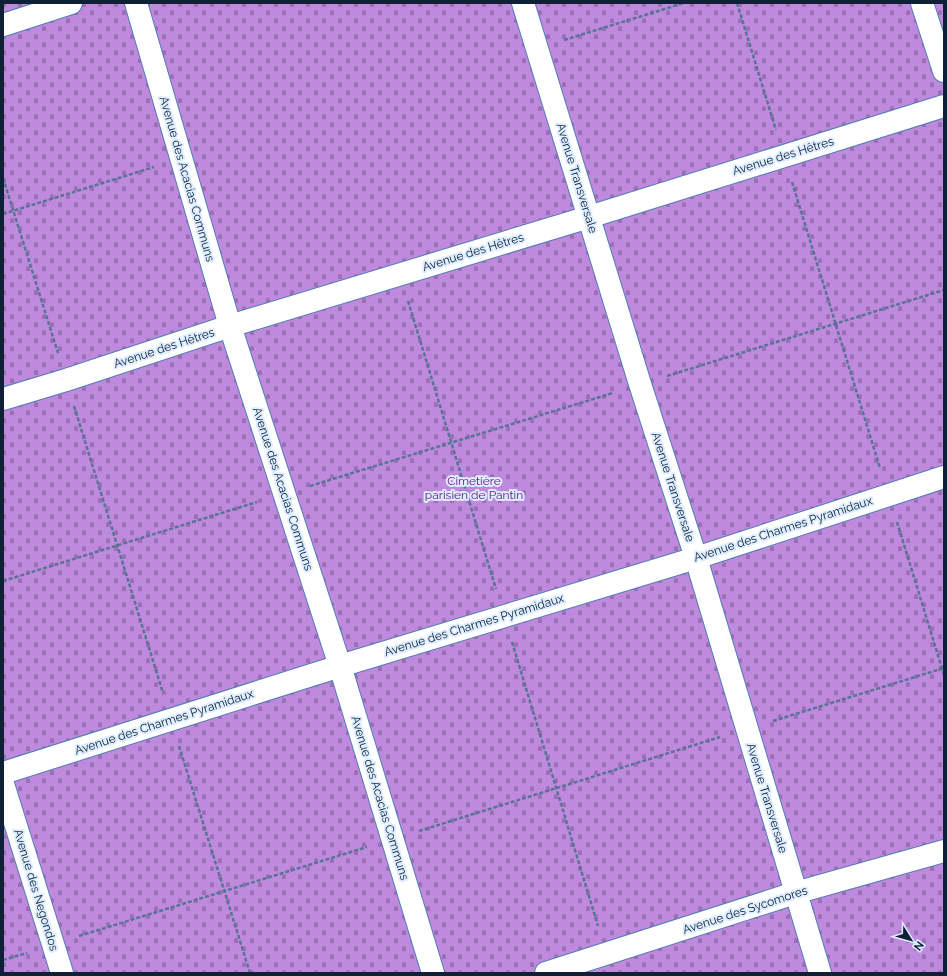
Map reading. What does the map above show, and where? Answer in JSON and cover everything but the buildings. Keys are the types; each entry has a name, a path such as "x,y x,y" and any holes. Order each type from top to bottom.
{"lane":[{"path":"3,25 71,3"},
{"name":"Avenue des Acacias Communs","path":"136,3 230,326 340,666 433,973"},
{"name":"Avenue Transversale","path":"523,3 640,384 696,558 820,973"},
{"path":"922,3 944,71"},
{"name":"Avenue des Hêtres","path":"3,399 230,326 589,217 944,106"},
{"name":"Avenue des Charmes Pyramidaux","path":"3,773 340,666 696,558 944,477"},
{"name":"Avenue des Negondos","path":"3,784 62,973"},
{"name":"Avenue des Sycomores","path":"546,973 795,893 944,851"}],"path":[{"path":"537,49 684,3"},
{"path":"737,3 944,675"},
{"path":"3,214 181,159"},
{"path":"3,178 250,973"},
{"path":"3,581 944,290"},
{"path":"3,960 943,668"}],"green space":[{"name":"Cimetière parisien de Pantin","path":"3,3 944,3 944,973 3,973"}]}
